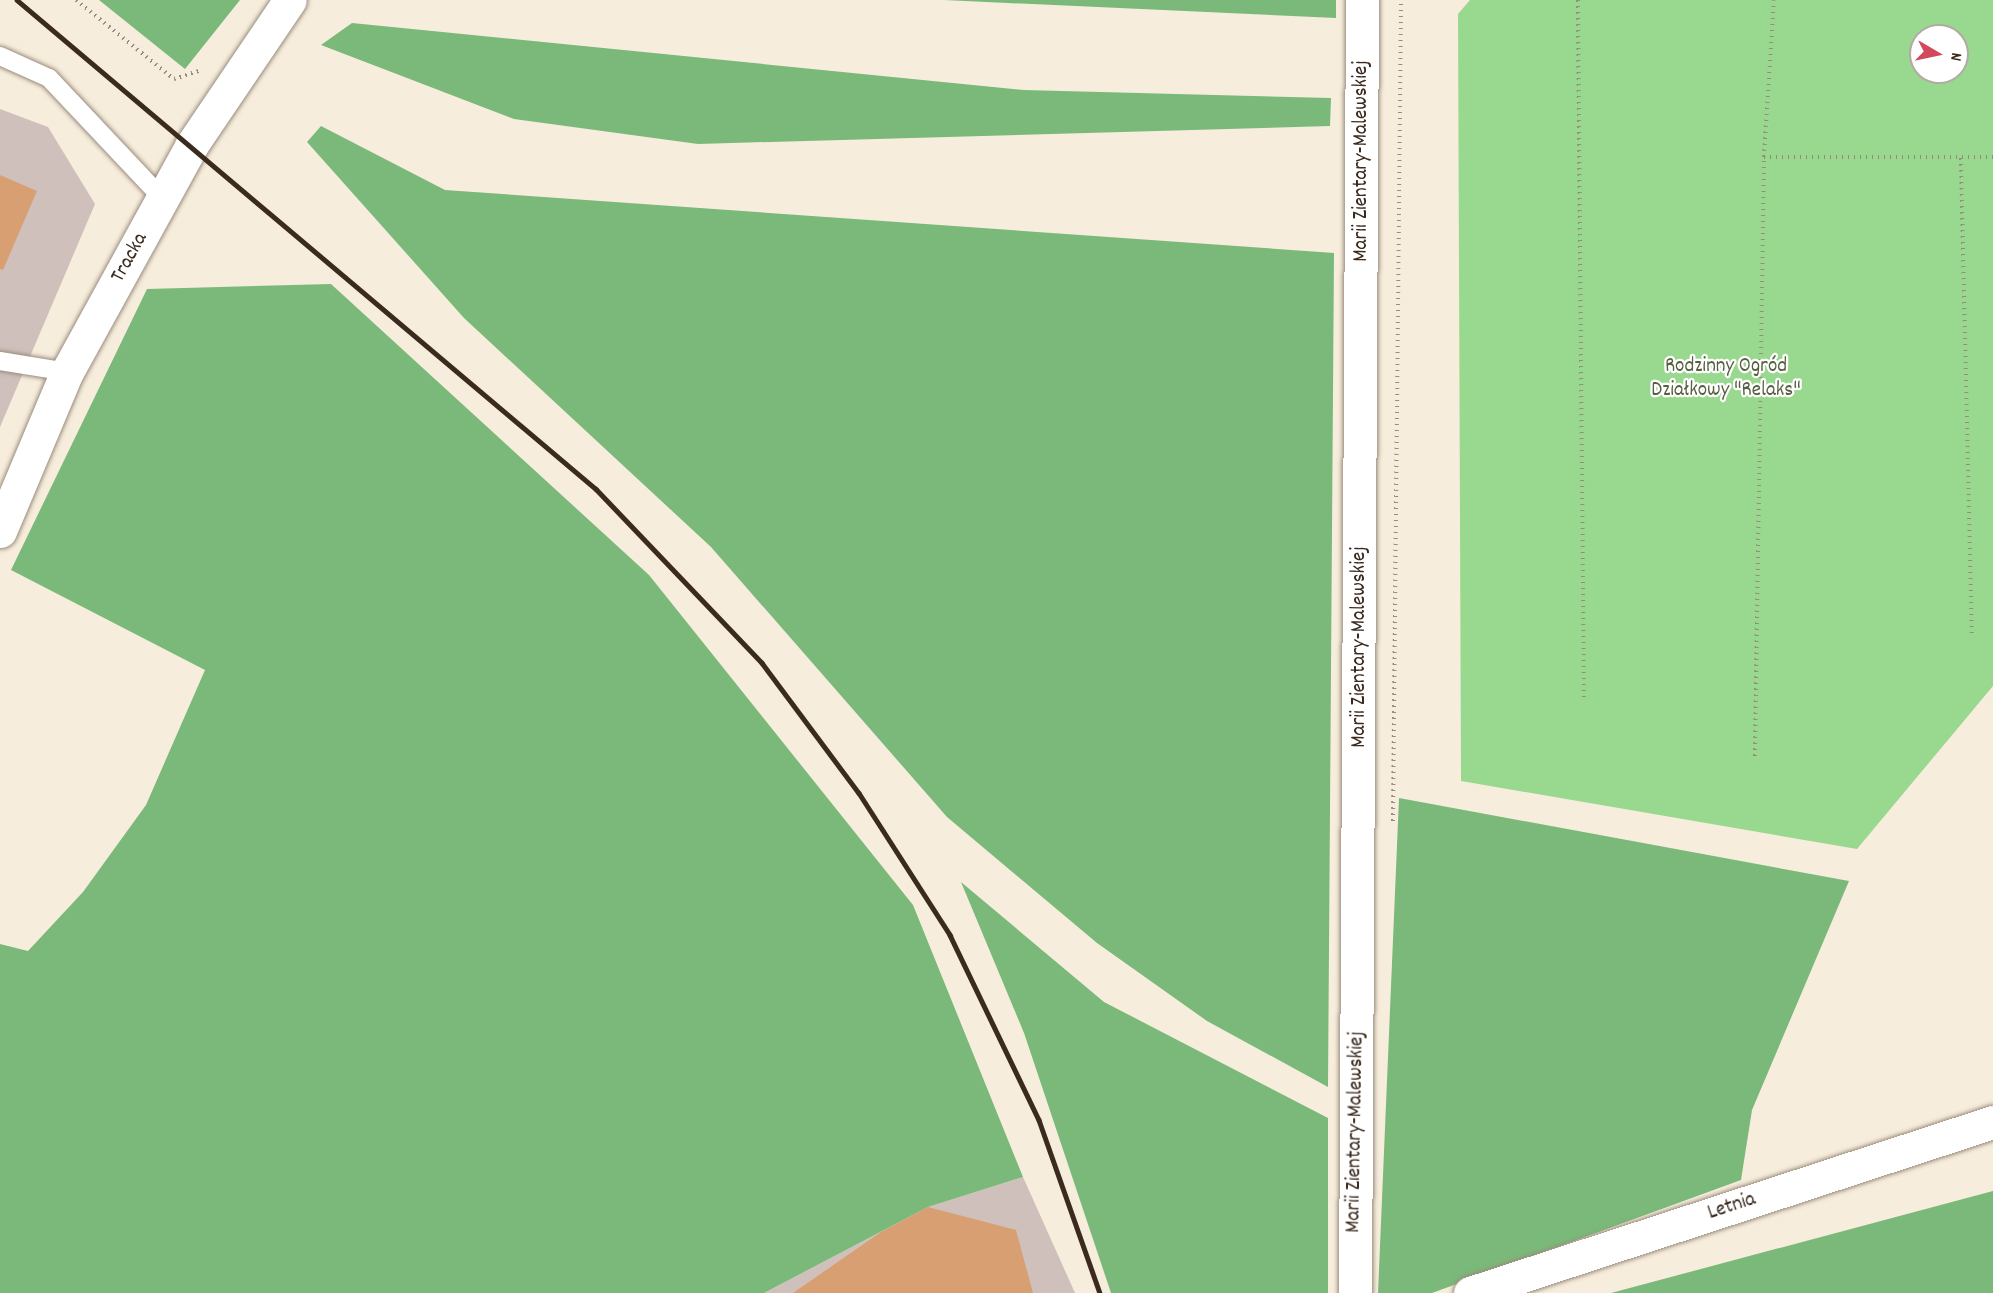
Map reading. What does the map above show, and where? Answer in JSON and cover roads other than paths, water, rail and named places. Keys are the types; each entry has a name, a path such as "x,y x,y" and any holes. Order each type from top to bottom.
{"street":[{"name":"Tracka","path":"0,531 67,372 191,146 290,0"},
{"name":"Marii Zientary-Malewskiej","path":"1355,1293 1362,0"},
{"name":"Letnia","path":"1470,1293 1993,1122"}],"lane":[{"path":"0,56 49,78 163,199"},
{"path":"0,361 67,372"}],"railway":[{"path":"17,0 596,489 762,663 859,793 950,935 1039,1120 1100,1293"}],"park label":[{"name":"Rodzinny Ogród Działkowy \"Relaks\"","path":"1726,379"}]}
